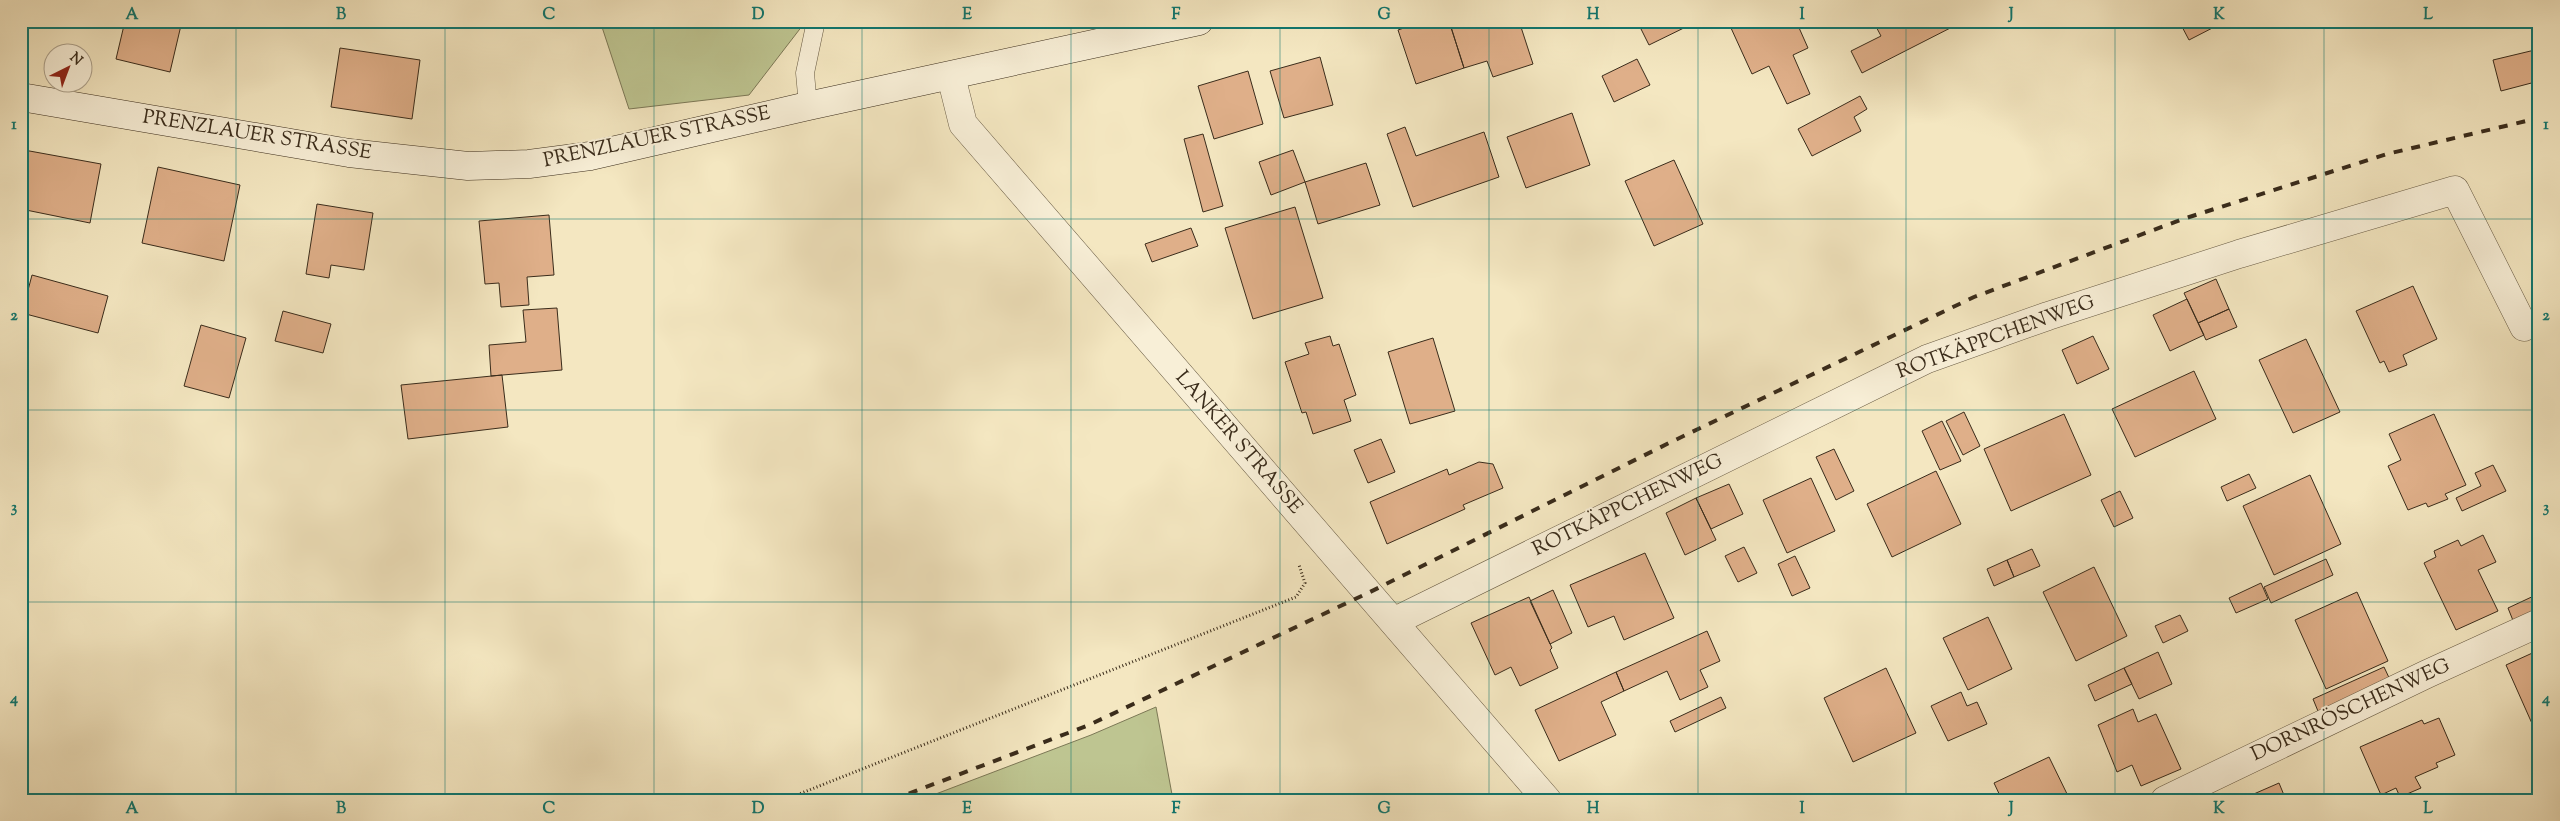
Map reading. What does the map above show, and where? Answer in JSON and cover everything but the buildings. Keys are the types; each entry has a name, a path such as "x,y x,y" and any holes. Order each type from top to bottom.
{"street":[{"name":"PRENZLAUER STRASSE","path":"21,97 349,153 468,166 529,164 590,156 808,106 1199,21"},
{"name":"LANKER STRASSE","path":"951,76 963,124 1321,539 1395,621 1547,800"},
{"name":"ROTKÄPPCHENWEG","path":"1395,621 1927,359 2048,316 2230,257 2454,190 2524,327"},
{"name":"DORNRÖSCHENWEG","path":"2165,800 2427,674 2539,623"}],"lane":[{"path":"808,106 805,73 816,21"}],"path":[{"path":"784,800 1296,597 1305,583 1298,566 1321,539"}],"green space":[{"path":"600,21 806,21 749,95 629,109"},
{"path":"1156,707 1173,800 920,800 1091,735"}],"railway":[{"path":"892,800 1089,725 1370,592 1669,443 1974,297 2183,219 2387,154 2539,118"}]}
